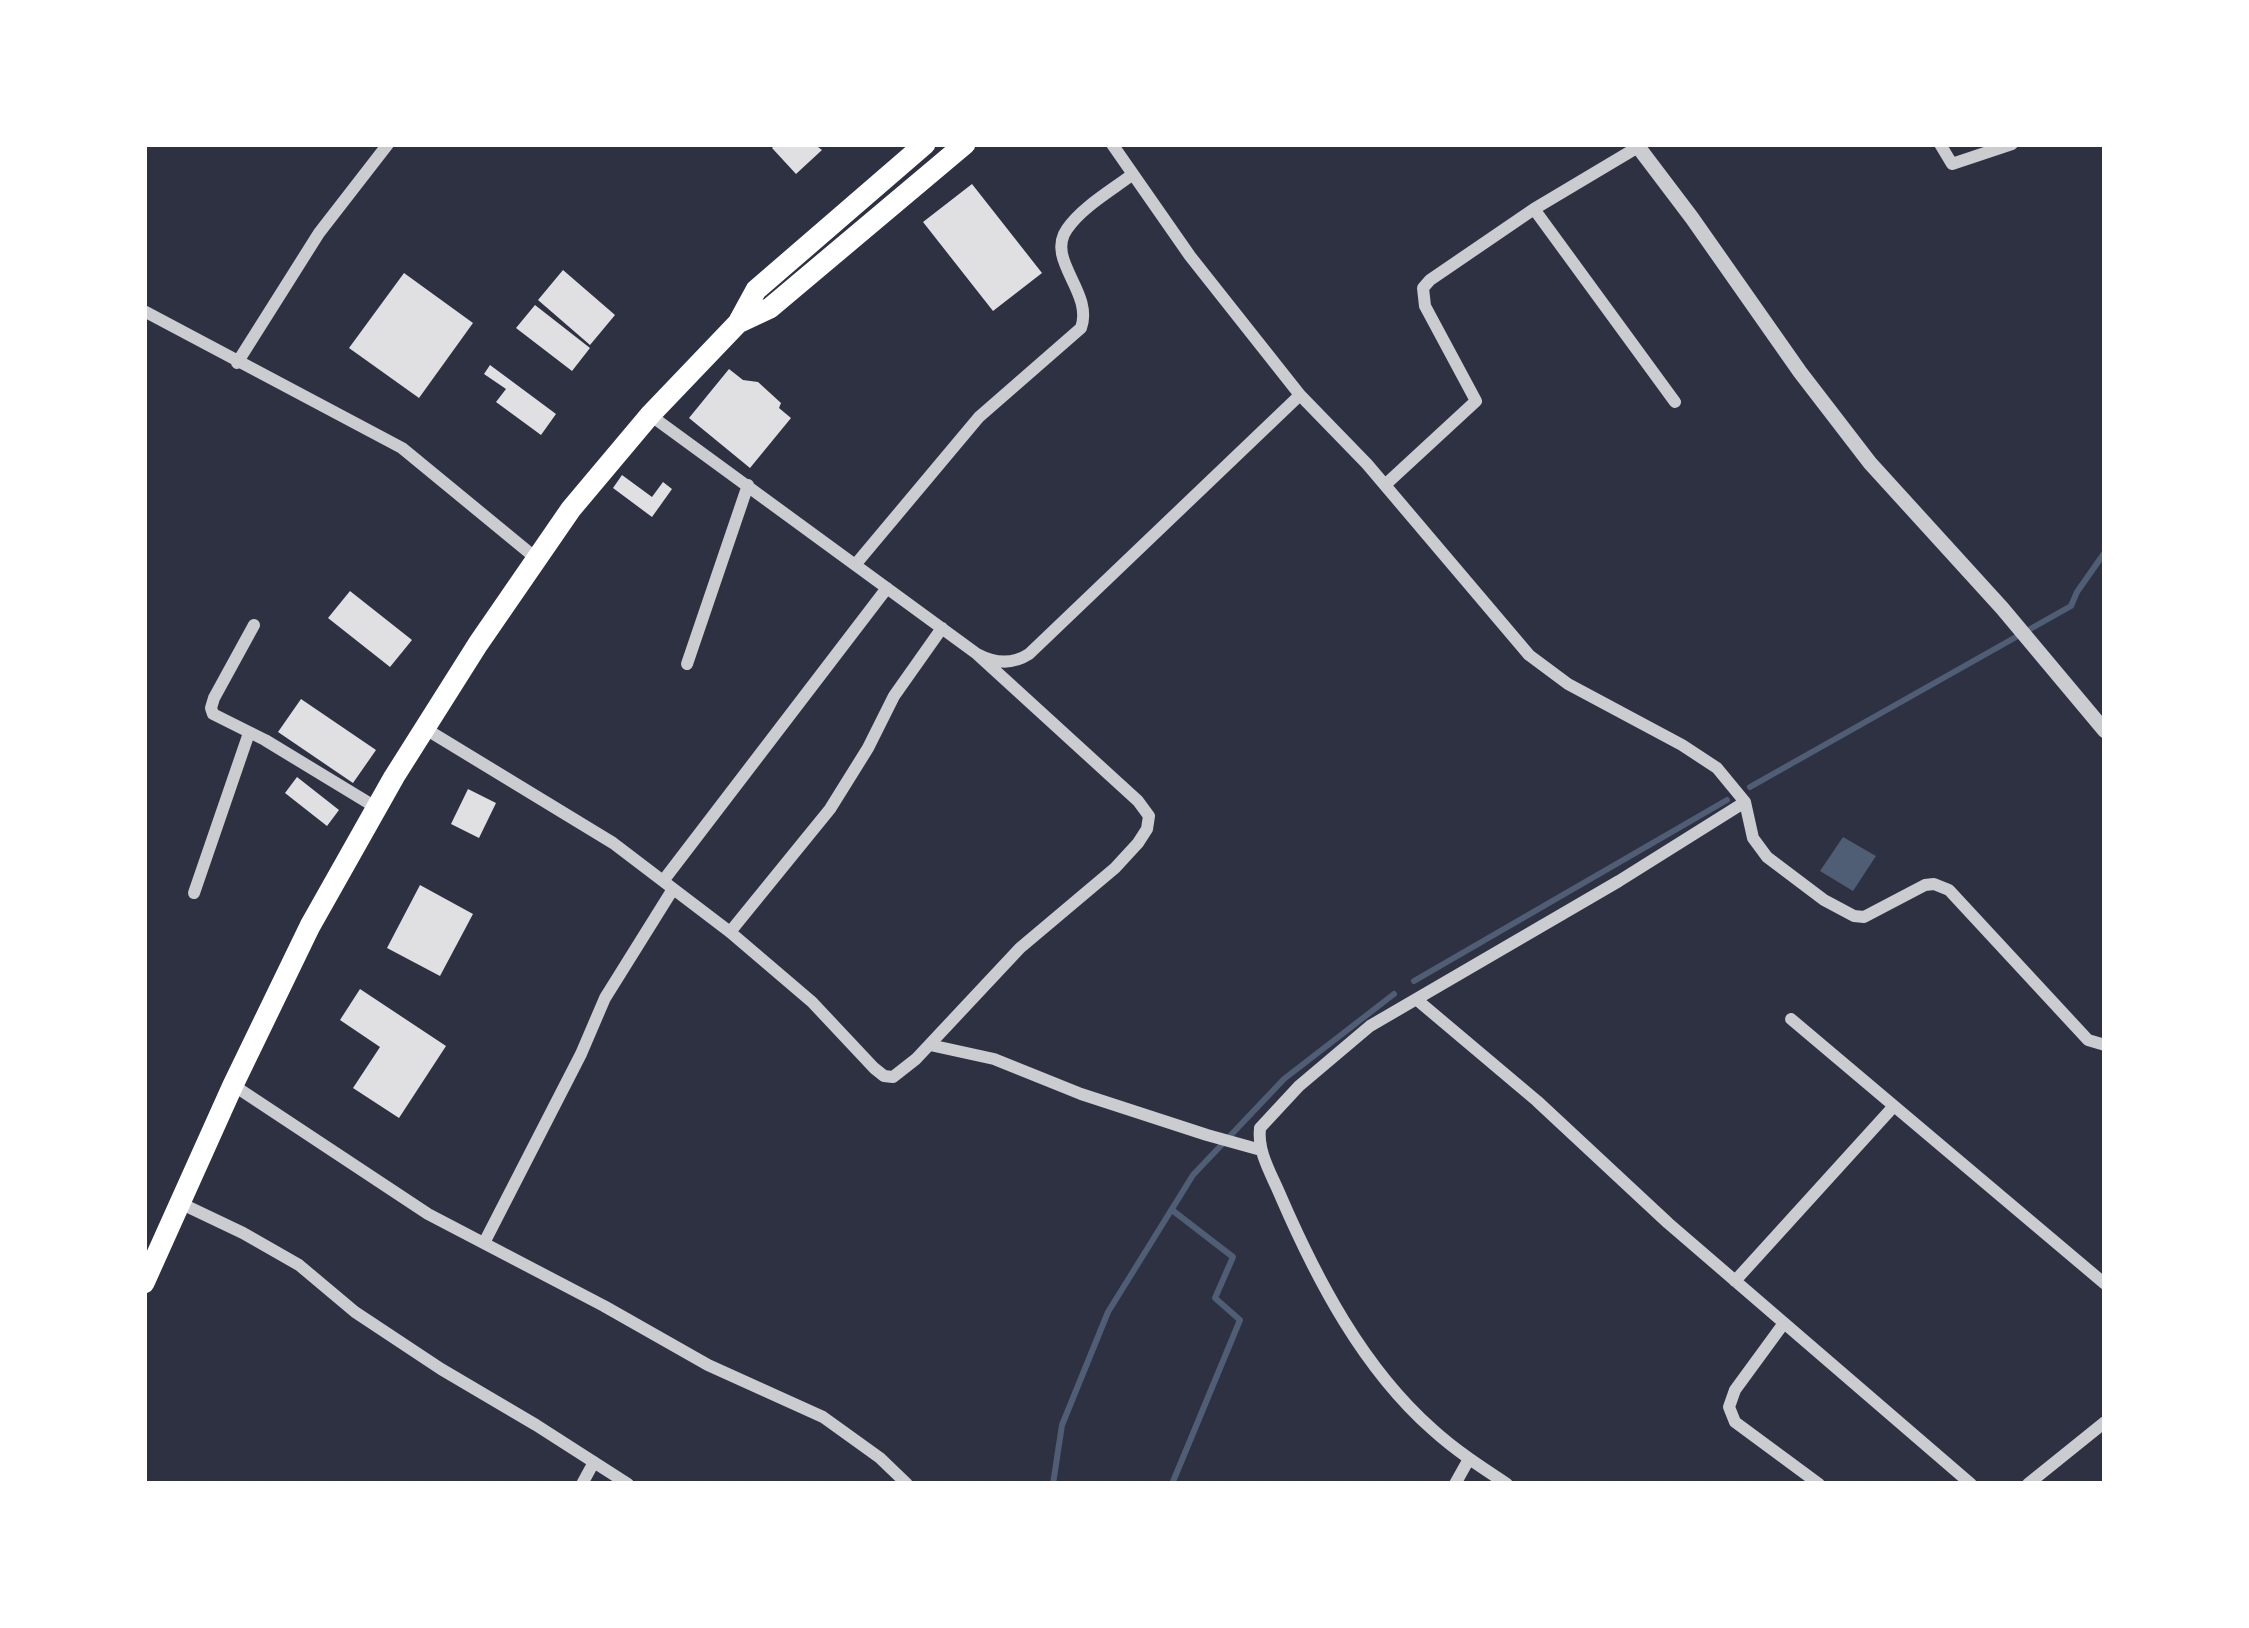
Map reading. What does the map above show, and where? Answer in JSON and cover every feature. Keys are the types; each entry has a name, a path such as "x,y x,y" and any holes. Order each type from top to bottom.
{"highway":[{"path":"144,1282 310,926 424,728 571,509 650,415 738,323 756,290 925,144"},
{"path":"738,323 770,308 965,144"}],"street":[{"path":"237,363 319,233 388,144"},
{"path":"1112,144 1190,256 1300,395 1385,484 1529,656 1568,684 1717,768 1745,802 1753,838 1767,857 1823,900 1864,917 1924,885 1949,890 2088,1040 2105,1045"},
{"path":"1940,144 1952,164 2012,144"},
{"path":"1385,484 1476,401 1425,306 1423,288 1534,209 1637,145 1870,463 2002,608 2105,731"},
{"path":"855,565 980,417 1081,328 1085,305 1063,259 1061,239 1074,221 1133,173"},
{"path":"1534,209 1675,402"},
{"path":"144,311 416,457 537,559"},
{"path":"977,654 1009,662 1029,654 1300,395"},
{"path":"424,728 613,843 812,1002 884,1076 904,1071 1020,948 1138,843 1149,816 1138,801 977,654 650,415"},
{"path":"687,664 748,485"},
{"path":"484,1243 605,998 668,885 887,588"},
{"path":"254,625 211,708 213,714 377,808"},
{"path":"730,932 830,809 894,695 942,628"},
{"path":"194,893 249,733"},
{"path":"1507,1484 1469,1459 1397,1394 1343,1320 1294,1227 1261,1150 1260,1127 1299,1086 1370,1026 1745,802"},
{"path":"1416,999 1971,1484"},
{"path":"1791,1019 2105,1284"},
{"path":"929,1045 994,1059 1081,1094 1261,1150"},
{"path":"233,1084 428,1214 708,1365 823,1417 907,1484"},
{"path":"1735,1280 1894,1106"},
{"path":"180,1203 298,1264 355,1312 628,1484"},
{"path":"1784,1323 1735,1390 1729,1407 1736,1422 1819,1484"},
{"path":"2027,1484 2105,1423"},
{"path":"1455,1484 1469,1459"},
{"path":"582,1484 594,1462"}],"water":[{"path":"1843,837 1876,856 1853,891 1820,871"}],"building":[{"path":"776,144 814,144 822,150 796,174 772,148"},
{"path":"972,184 1042,273 993,311 923,222"},
{"path":"563,270 615,315 590,345 538,300"},
{"path":"404,273 473,323 419,398 349,348"},
{"path":"535,305 590,348 572,371 516,328"},
{"path":"490,365 556,414 541,435 496,402 506,389 484,374"},
{"path":"729,369 743,380 758,382 791,418 750,468 689,418"},
{"path":"622,475 652,497 663,482 672,489 652,517 613,488"},
{"path":"350,591 412,640 390,667 328,618"},
{"path":"301,699 376,750 353,783 278,732"},
{"path":"297,777 339,810 327,826 285,793"},
{"path":"468,789 496,803 479,838 451,824"},
{"path":"420,885 473,914 440,976 387,948"},
{"path":"360,989 446,1046 399,1118 353,1088 380,1047 340,1020"}],"waterway":[{"path":"1750,787 2071,606 2105,552"},
{"path":"1414,981 1727,800"},
{"path":"1053,1484 1062,1425 1108,1312 1193,1175 1284,1079 1394,994"},
{"path":"1172,1210 1233,1257 1215,1298 1240,1320 1172,1484"}]}
